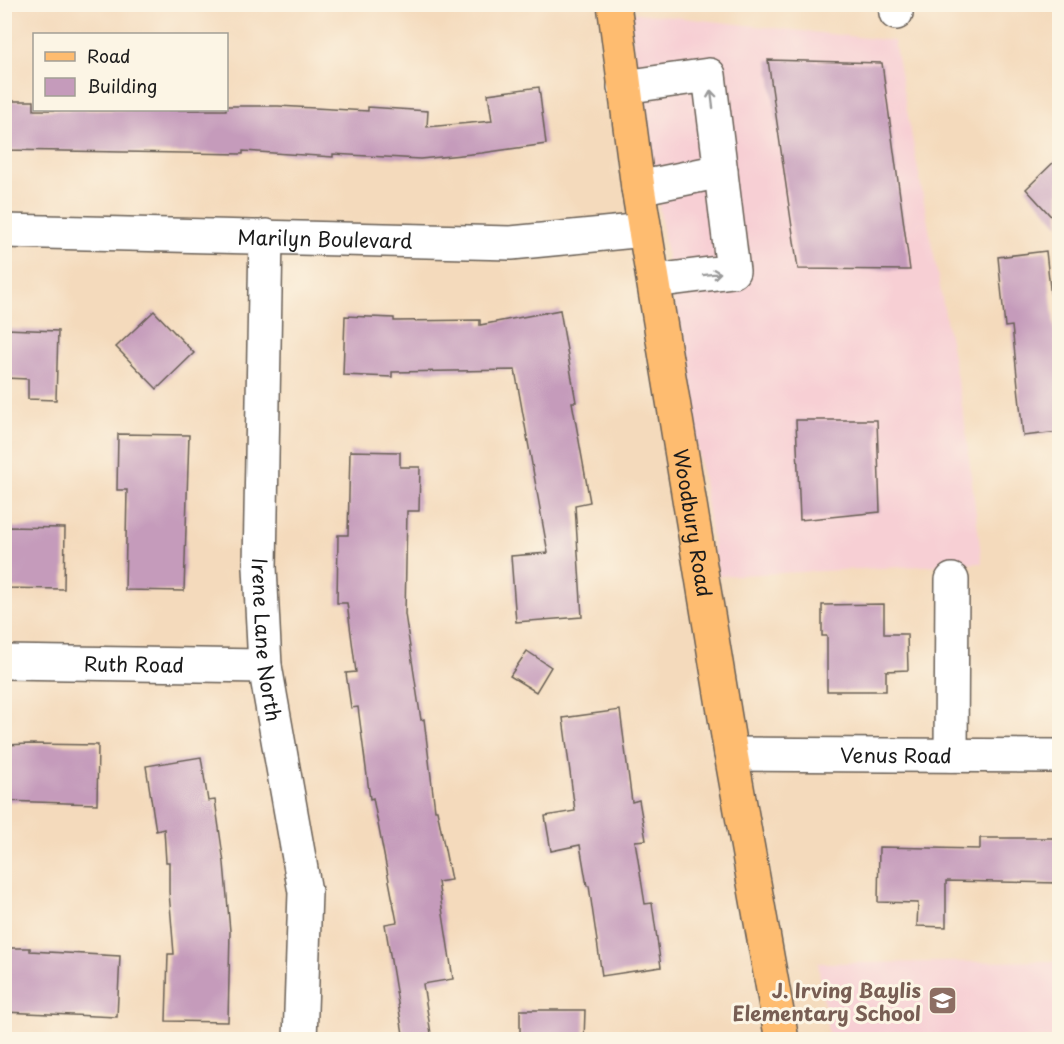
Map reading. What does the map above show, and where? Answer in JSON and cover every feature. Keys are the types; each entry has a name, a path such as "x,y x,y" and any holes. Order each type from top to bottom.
{"main road":[{"name":"Woodbury Road","path":"614,4 638,188 731,754 782,1040"}],"street":[{"path":"624,87 709,75 733,271 654,281"},
{"path":"638,188 721,171"},
{"name":"Marilyn Boulevard","path":"4,231 511,243 645,230"},
{"name":"Irene Lane North","path":"266,236 260,567 265,666 305,892 300,1040"},
{"path":"951,755 952,580"},
{"name":"Ruth Road","path":"4,662 265,666"},
{"name":"Venus Road","path":"731,754 1059,756"}],"shaded area":[{"path":"628,12 894,41 964,416 982,563 718,576"},
{"name":"J. Irving Baylis Elementary School","path":"1059,961 1059,1039 829,1039 818,963"}],"building":[{"path":"768,60 882,63 910,270 798,269"},
{"path":"539,87 546,144 420,159 333,154 333,157 243,151 243,154 4,150 4,101 33,101 33,111 228,111 228,106 278,106 368,111 368,107 428,111 427,127 492,121 488,94"},
{"path":"1059,157 1059,225 1026,189"},
{"path":"1046,251 1059,372 1059,432 1023,436 1012,326 1005,327 998,257"},
{"path":"560,310 576,402 572,402 590,502 575,505 582,617 516,622 511,556 548,553 515,370 392,372 392,377 343,375 345,316 394,318 394,321 480,320 480,325"},
{"path":"154,311 194,353 157,389 116,347"},
{"path":"5,329 58,331 56,400 28,399 28,379 4,378"},
{"path":"796,420 877,420 880,512 800,520"},
{"path":"118,434 189,435 184,591 125,590 127,490 117,490"},
{"path":"350,451 400,452 400,467 420,467 419,511 407,511 405,614 421,720 424,719 435,810 437,810 451,880 438,882 453,979 423,984 432,1040 404,1040 385,924 397,922 373,798 370,799 358,707 351,708 346,673 356,672 347,603 337,603 338,535 348,535"},
{"path":"4,527 65,528 64,589 4,588"},
{"path":"884,604 884,634 907,634 908,670 886,671 886,691 827,691 827,636 822,636 822,605"},
{"path":"527,651 551,667 536,692 510,676"},
{"path":"620,710 632,802 639,800 646,840 635,841 645,904 652,903 661,967 602,976 589,886 587,886 580,845 551,851 545,816 575,811 563,718"},
{"path":"4,745 98,745 97,804 4,801"},
{"path":"201,757 208,801 215,800 224,863 230,931 228,1022 166,1021 168,954 174,954 169,862 166,862 164,829 156,831 146,766"},
{"path":"980,838 1059,838 1059,883 946,881 946,927 917,926 918,903 878,902 879,847 980,849"},
{"path":"4,948 120,956 117,1017 4,1012"},
{"path":"520,1010 585,1010 584,1040 520,1040"}],"place":[{"name":"J. Irving Baylis Elementary School","path":"942,1001"}]}
